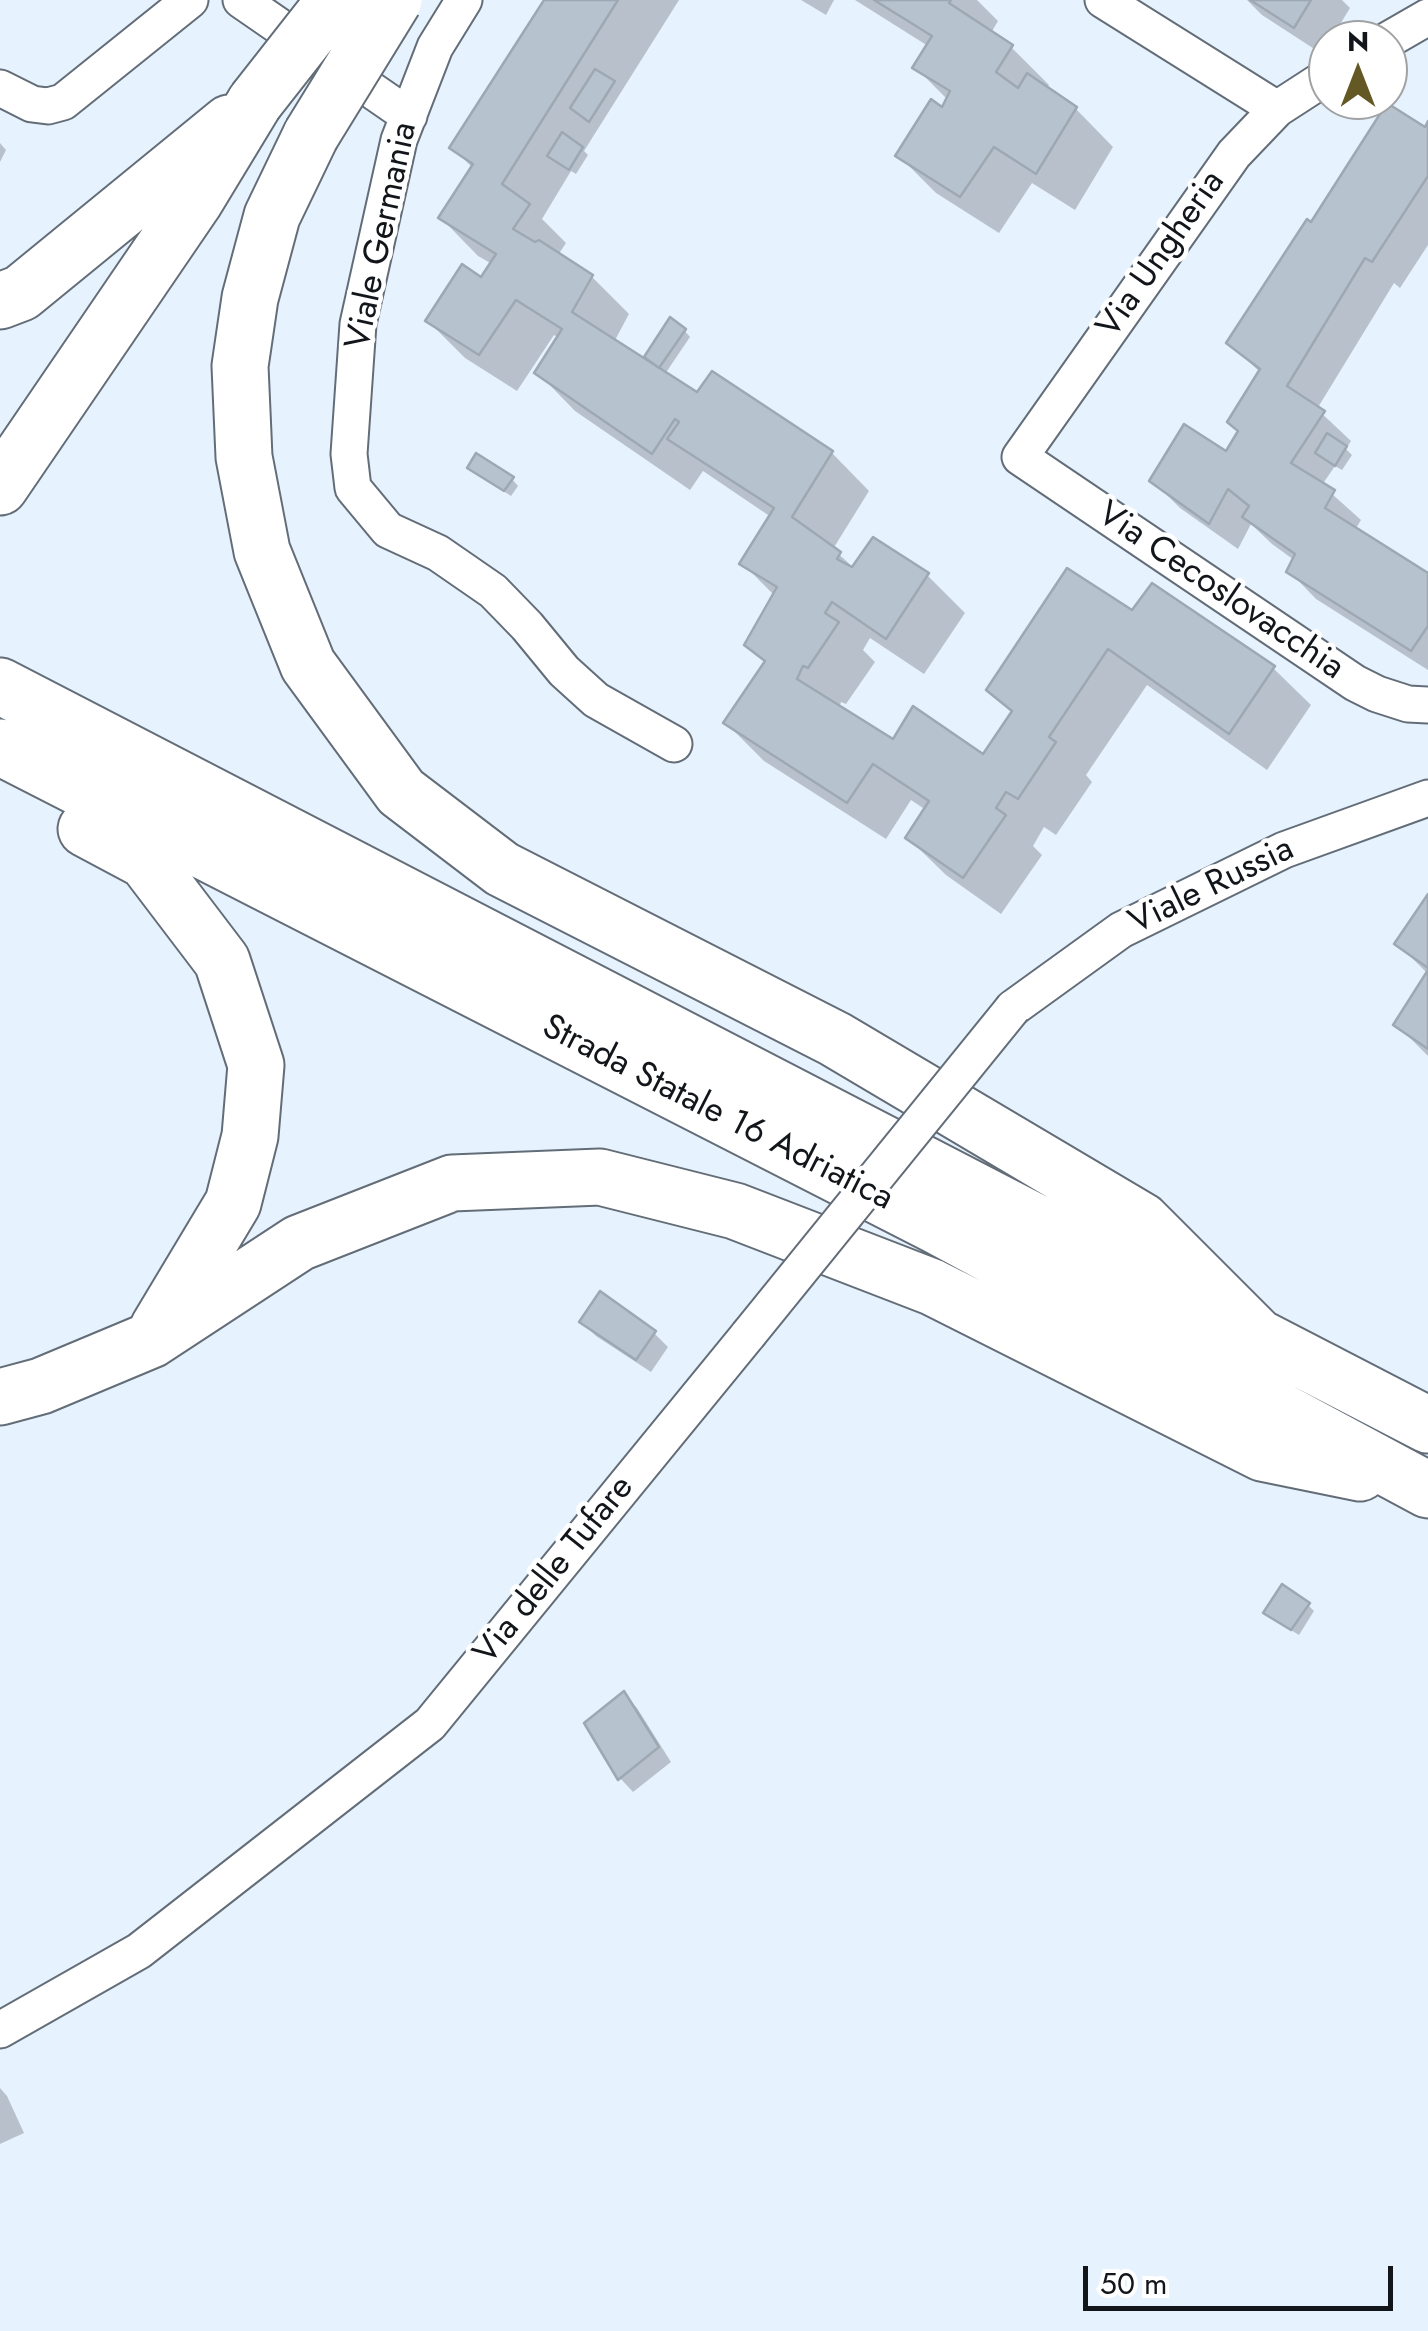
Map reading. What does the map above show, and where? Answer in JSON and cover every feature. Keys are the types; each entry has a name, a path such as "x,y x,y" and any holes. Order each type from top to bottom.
{"highway":[{"path":"12,470 195,201 254,102 335,0"},
{"path":"394,0 311,135 272,216 250,298 240,366 244,458 262,551 308,665 401,792 502,869 836,1039 1142,1221 1256,1335"},
{"path":"0,300 20,293 254,102"},
{"name":"Strada Statale 16 Adriatica","path":"0,686 1428,1425"},
{"name":"Strada Statale 16 Adriatica","path":"0,747 935,1225 1422,1487"},
{"path":"0,782 146,861 222,960 256,1064 250,1136 233,1203 151,1340"},
{"path":"0,1396 42,1386 151,1340 299,1243 452,1183 600,1177 735,1211 932,1287 1262,1453 1422,1487"}],"street":[{"path":"0,88 32,104 48,106 63,102 190,0"},
{"path":"241,0 408,116"},
{"name":"Viale Germania","path":"464,0 434,47 399,140 358,324 349,454 354,488 388,530 438,553 493,591 564,671 596,700 674,744"},
{"path":"1103,0 1278,109"},
{"name":"Via Ungheria","path":"1020,458 1216,178 1278,109 1308,89"},
{"name":"Via Cecoslovacchia","path":"1020,458 1355,683 1408,704 1428,705"},
{"name":"Viale Russia","path":"1013,1008 1121,930 1284,850 1428,798"},
{"name":"Via delle Tufare","path":"0,2030 139,1951 430,1724 1013,1008"}],"building":[{"path":"544,0 618,0 502,184 530,204 513,229 535,242 539,240 593,275 572,312 697,392 712,371 833,451 792,517 841,552 837,559 852,567 873,537 929,573 886,639 832,602 825,613 839,622 797,679 893,739 913,706 983,754 1012,711 986,690 1067,568 1132,610 1152,583 1275,666 1229,734 1108,649 1049,737 1056,742 1018,799 1006,792 996,808 1006,815 963,878 905,838 929,801 873,764 847,803 723,723 765,661 744,645 777,587 739,564 774,508 667,439 679,422 675,419 652,454 534,373 562,329 516,300 479,355 425,321 462,264 481,277 496,254 438,218 473,164 449,148"},
{"path":"874,0 951,0 949,3 1013,45 996,72 1018,88 1027,73 1077,107 1036,174 994,147 960,197 895,156 931,99 942,107 950,91 912,68 932,36"},
{"path":"1250,0 1311,0 1294,28"},
{"path":"595,69 615,81 589,122 570,108"},
{"path":"1408,116 1425,127 1428,121 1428,176 1372,262 1365,258 1287,386 1325,411 1291,463 1335,490 1325,508 1428,573 1428,626 1411,651 1286,572 1295,554 1242,517 1249,506 1228,489 1209,524 1149,481 1184,424 1226,451 1238,431 1227,422 1260,369 1226,343 1307,219 1311,222 1376,120 1408,120"},
{"path":"562,132 583,147 569,170 547,156"},
{"path":"670,317 686,329 659,368 644,357"},
{"path":"1327,433 1347,446 1335,466 1315,453"},
{"path":"476,453 514,477 504,491 467,468"},
{"path":"1428,894 1428,968 1394,944"},
{"path":"1428,970 1428,1049 1393,1025"},
{"path":"600,1291 656,1331 636,1360 579,1322"},
{"path":"1282,1584 1310,1603 1291,1630 1263,1613"},
{"path":"624,1691 659,1747 618,1780 584,1723"}]}
